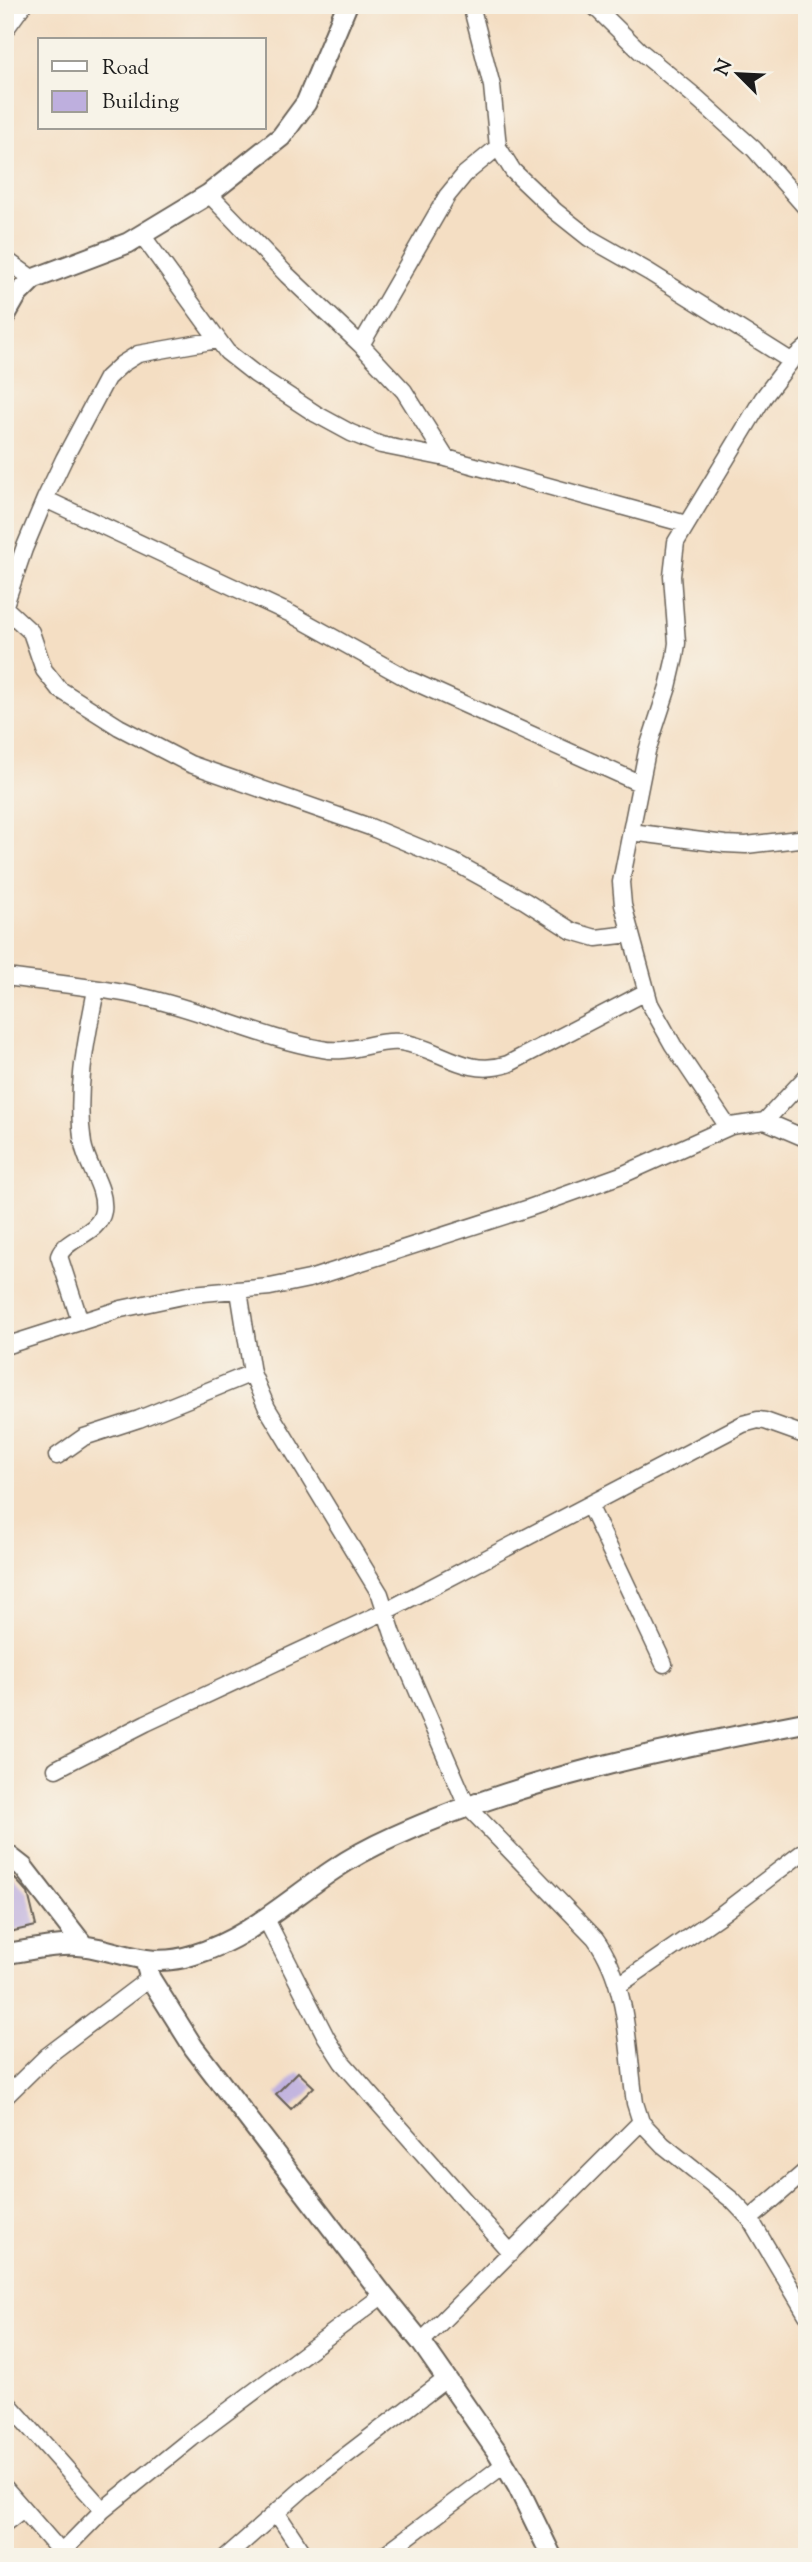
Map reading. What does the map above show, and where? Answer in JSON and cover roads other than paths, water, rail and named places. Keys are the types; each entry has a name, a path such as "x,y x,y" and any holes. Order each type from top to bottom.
{"street":[{"path":"5,30 23,5"},
{"path":"5,316 17,295 33,279 128,243 142,235 209,194 281,137 306,103 347,5"},
{"path":"471,5 492,86 498,147 513,172 589,238 649,272 791,361"},
{"path":"593,5 640,51 754,149 807,209"},
{"path":"361,345 447,197 465,174 498,147"},
{"path":"209,194 287,275 361,345 410,399 446,458"},
{"path":"142,235 217,340 238,362 316,414 351,433 382,445 446,458 686,524"},
{"path":"5,258 33,279"},
{"path":"217,340 148,351 130,358 114,371 100,389 45,499 24,549 5,606 31,632 44,670 59,689 119,727 181,760 370,827 454,862 507,890 572,931 596,938 630,934"},
{"path":"728,1128 668,1038 646,992 621,891 639,783 652,731 673,669 677,643 673,557 676,542 762,398 791,361 807,347"},
{"path":"45,499 291,614 408,680 639,783"},
{"path":"631,832 725,845 807,838"},
{"path":"5,977 143,997 271,1037 323,1049 342,1051 399,1042 456,1063 484,1068 508,1064 646,992"},
{"path":"80,1321 59,1256 62,1250 91,1230 102,1215 103,1209 100,1186 84,1146 81,1110 81,1074 96,990"},
{"path":"5,1346 121,1309 192,1294 239,1291 309,1279 529,1208 624,1174 728,1128 765,1121 807,1076"},
{"path":"765,1121 807,1139"},
{"path":"239,1291 252,1373 273,1420 372,1578 467,1806 595,1938 611,1963 619,1985 635,2103 641,2122 672,2153 732,2200 750,2219 807,2315"},
{"path":"57,1456 90,1434 145,1417 252,1373"},
{"path":"56,1769 146,1723 386,1611 751,1421 765,1421 807,1436"},
{"path":"589,1505 664,1664"},
{"path":"5,2097 47,2056 148,1970 225,1942 266,1919 333,1869 364,1851 467,1806 633,1759 807,1722"},
{"path":"619,1985 719,1916 807,1849"},
{"path":"5,1853 23,1867 84,1946"},
{"path":"266,1919 326,2037 342,2062 511,2253"},
{"path":"5,1954 50,1947 84,1946 148,1970 194,2048 421,2342 505,2464 552,2557"},
{"path":"421,2342 641,2122"},
{"path":"750,2219 807,2170"},
{"path":"5,2488 61,2555 103,2510 192,2438 383,2295"},
{"path":"226,2557 305,2487 446,2379"},
{"path":"5,2400 103,2510"},
{"path":"381,2557 505,2464"},
{"path":"5,2523 22,2510"},
{"path":"276,2512 306,2557"}]}
